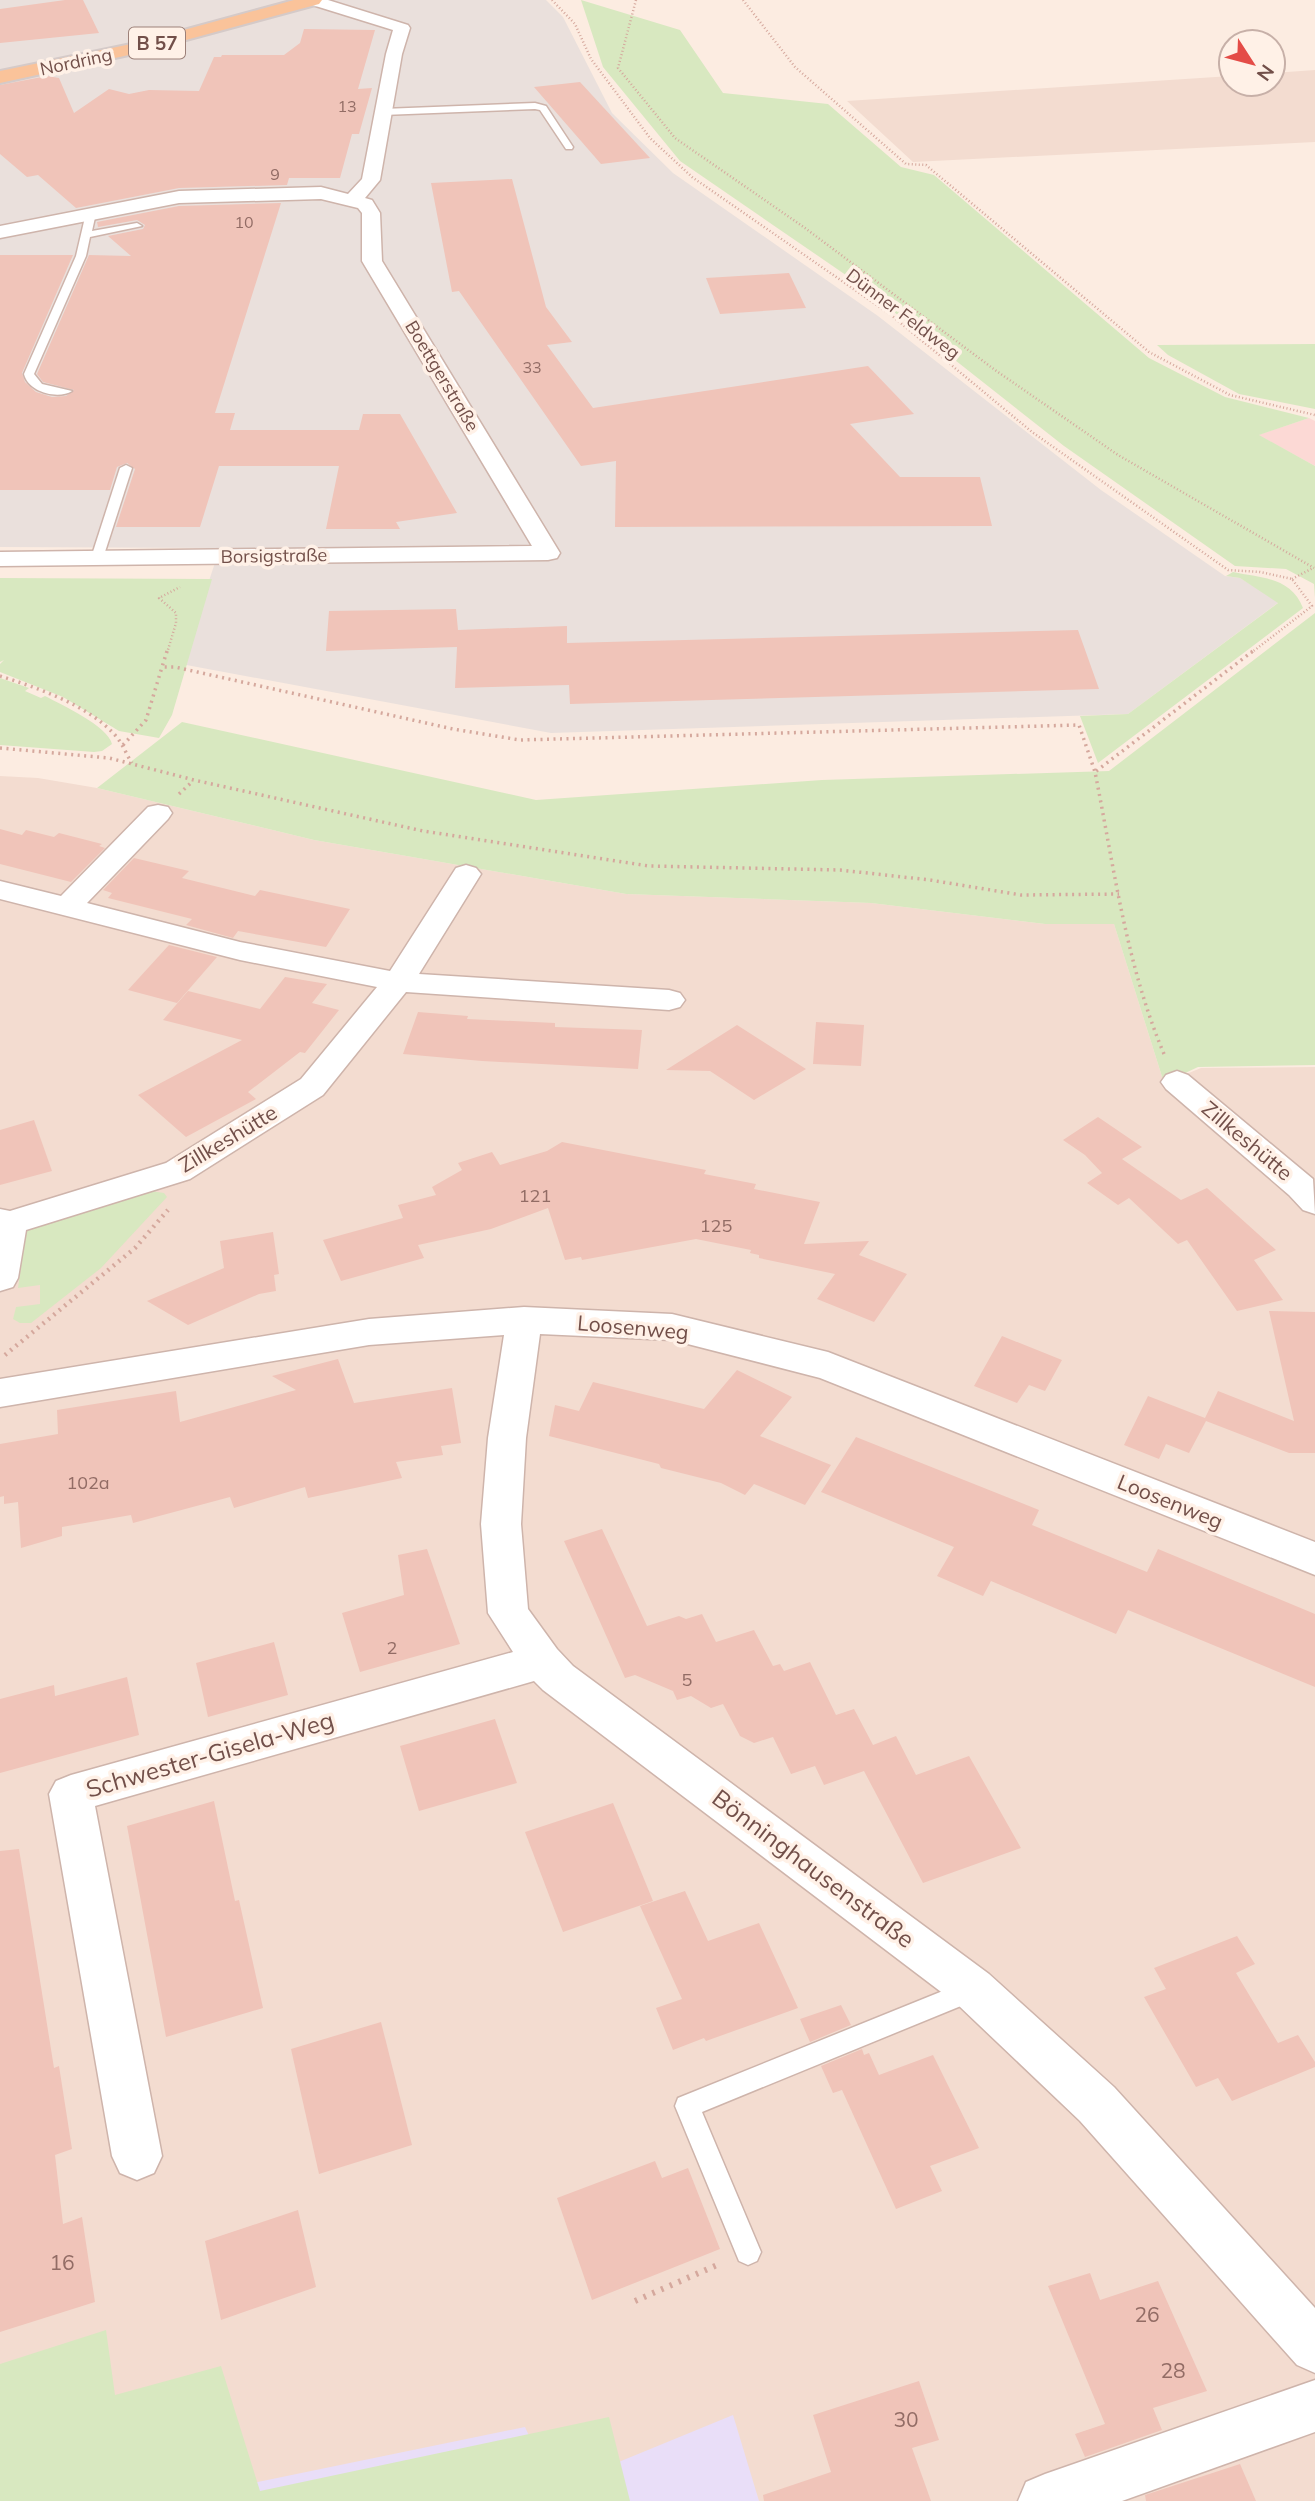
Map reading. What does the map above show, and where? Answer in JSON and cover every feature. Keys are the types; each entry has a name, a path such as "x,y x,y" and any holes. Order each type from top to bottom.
{"main road":[{"name":"Nordring","path":"0,77 150,45 313,0"}],"street":[{"path":"0,232 179,197 321,193 353,200 371,180 394,54 402,28 313,0"},
{"name":"Boettgerstraße","path":"353,200 365,204 371,213 372,261 548,553"},
{"name":"Borsigstraße","path":"0,559 548,553"},
{"path":"67,907 158,813"},
{"name":"Zillkeshütte","path":"0,1278 5,1222 178,1171 312,1087 398,982 466,874"},
{"path":"0,890 240,951 398,982 669,1000"},
{"name":"Zillkeshütte","path":"1177,1082 1301,1186 1315,1202"},
{"name":"Loosenweg","path":"0,1394 369,1332 524,1320 672,1327 828,1366 1315,1559"},
{"name":"Bönninghausenstraße","path":"524,1320 507,1438 500,1524 508,1613 542,1661 558,1678 973,1989 1097,2104 1315,2347"},
{"name":"Schwester-Gisela-Weg","path":"137,2156 71,1794 542,1661"},
{"path":"1045,2501 1315,2406"}],"lane":[{"path":"383,112 535,106 543,108 569,147"},
{"path":"67,391 34,385 29,380 29,374 81,256 91,213"},
{"path":"88,235 137,226"},
{"path":"97,558 126,468"},
{"path":"748,2252 687,2106 973,1989"}],"path":[{"name":"Dünner Feldweg","path":"552,0 575,24 591,59 650,138 692,177 891,315 1032,432 1228,570 1260,572 1292,579"},
{"path":"636,0 618,68 675,138 805,228 995,370 1118,455 1314,568"},
{"path":"743,0 795,67 906,164 926,165 1149,352 1230,395 1315,415"},
{"path":"1096,772 1312,606 1292,579 1314,568"},
{"path":"122,745 146,720 176,623 176,613 159,598 184,586"},
{"path":"162,667 175,667 453,729 520,740 1079,725 1096,772 1119,894 1152,1030 1177,1082"},
{"path":"0,676 32,686 66,703 107,729 122,745 124,753 133,764"},
{"path":"0,748 109,758 423,831 649,866 840,870 930,880 1021,895 1119,894"},
{"path":"0,1359 135,1248 178,1199 178,1171"},
{"path":"635,2301 748,2252"}],"shaded area":[{"path":"0,0 546,0 563,17 612,113 673,173 878,316 1101,490 1225,576 1240,578 1279,602 1128,714 551,733 181,664 220,548 0,547"},
{"path":"1315,70 1315,142 913,162 847,101 1217,77 1217,98 1287,98 1287,72"},
{"path":"1309,418 1315,421 1315,466 1258,435"},
{"path":"0,776 38,778 97,788 314,840 626,894 871,903 1045,924 1114,924 1164,1083 1201,1068 1315,1067 1315,2501 0,2501"},
{"path":"733,2415 759,2501 166,2501 525,2427 553,2489"}],"green space":[{"path":"581,0 680,30 723,93 828,104 901,167 934,175 1149,358 1225,397 1309,418 1259,435 1315,466 1315,598 1314,584 1286,569 1235,566 1064,446 856,282 680,161 603,67"},
{"path":"1315,344 1315,409 1239,394 1168,355 1157,345"},
{"path":"1233,572 1283,585 1298,598 1303,608 1098,763 1080,716 1128,714 1278,603 1240,578 1226,576"},
{"path":"0,578 212,579 172,715 159,738 119,731 63,697 0,672 0,664 4,660 0,662"},
{"path":"1315,613 1315,1065 1198,1067 1164,1083 1114,924 1045,924 871,903 626,894 314,840 97,788 182,722 536,800 822,780 1109,771"},
{"path":"0,678 29,688 25,691 41,698 45,696 83,717 102,730 112,744 102,751 94,752 0,745"},
{"path":"151,1191 164,1193 167,1197 101,1268 31,1323 20,1323 13,1319 16,1307 40,1304 40,1285 18,1288 26,1230 36,1221"},
{"path":"106,2330 115,2395 221,2366 260,2491 609,2417 630,2501 0,2501 0,2364"}],"building":[{"path":"83,0 99,33 0,43 0,9"},
{"path":"304,29 375,30 358,89 372,88 359,134 352,134 340,178 289,178 287,185 179,188 76,208 38,175 27,177 0,154 0,85 47,76 59,78 74,113 109,89 129,94 149,90 199,91 214,57 284,55 300,43"},
{"path":"580,82 650,158 601,164 534,87"},
{"path":"512,179 546,307 572,342 547,345 593,408 868,366 914,414 850,424 900,477 980,477 992,526 615,527 616,461 581,466 459,291 452,292 431,183"},
{"path":"281,203 215,413 235,413 230,430 359,430 363,414 400,414 457,513 396,522 400,529 326,529 339,466 219,466 200,527 116,527 135,469 127,463 117,467 110,490 0,490 0,255 73,255 22,373 25,382 36,392 52,397 66,396 74,390 43,382 37,374 89,255 131,256 108,236 143,229 145,225 137,220 98,227 97,222 179,206"},
{"path":"789,273 806,308 720,314 706,278"},
{"path":"456,609 458,630 567,626 567,643 1078,630 1099,689 570,704 569,685 455,688 457,647 326,651 329,611"},
{"path":"0,829 22,835 26,830 54,837 59,833 102,844 99,846 105,848 71,882 0,864"},
{"path":"134,858 189,871 182,878 255,896 260,890 350,909 326,947 238,931 233,938 186,925 192,919 108,898 112,893 103,890"},
{"path":"169,945 217,957 177,1003 128,990"},
{"path":"285,977 327,984 312,1003 339,1010 305,1053 300,1052 248,1092 256,1099 186,1137 138,1095 242,1040 163,1020 188,991 260,1009"},
{"path":"418,1012 468,1016 467,1019 555,1023 555,1027 642,1030 638,1069 403,1054"},
{"path":"816,1022 864,1025 861,1066 813,1064"},
{"path":"737,1025 806,1069 754,1100 710,1071 666,1070"},
{"path":"1098,1117 1142,1147 1122,1159 1181,1200 1207,1188 1276,1250 1254,1260 1283,1300 1237,1311 1187,1240 1178,1244 1129,1198 1118,1205 1087,1183 1102,1173 1085,1155 1063,1140"},
{"path":"34,1120 52,1171 0,1185 0,1130"},
{"path":"562,1142 706,1170 704,1174 756,1184 754,1189 820,1202 804,1244 869,1241 859,1255 907,1274 874,1322 817,1299 835,1274 759,1258 759,1255 750,1253 751,1250 696,1239 582,1260 581,1257 565,1260 548,1208 491,1229 418,1245 424,1258 341,1281 323,1240 403,1218 398,1205 436,1195 432,1187 462,1170 458,1163 492,1152 500,1165 547,1151"},
{"path":"273,1232 279,1274 274,1275 276,1291 259,1294 188,1325 147,1301 224,1268 220,1241"},
{"path":"1269,1311 1315,1312 1315,1453 1289,1453 1206,1421 1189,1453 1166,1444 1159,1459 1124,1445 1148,1396 1205,1418 1218,1391 1294,1421"},
{"path":"1002,1336 1062,1360 1045,1391 1029,1385 1017,1403 974,1386"},
{"path":"338,1359 354,1403 452,1388 461,1443 441,1446 443,1455 396,1462 402,1478 308,1498 305,1487 234,1508 230,1497 133,1523 131,1515 62,1527 62,1536 21,1548 18,1502 4,1504 4,1496 0,1497 0,1444 58,1434 57,1410 176,1391 180,1422 296,1390 272,1376"},
{"path":"737,1370 792,1397 760,1436 831,1465 805,1505 754,1484 745,1495 721,1483 661,1468 659,1464 549,1436 555,1405 579,1411 593,1382 704,1409"},
{"path":"856,1437 1039,1510 1032,1525 1147,1572 1158,1549 1315,1614 1315,1687 1128,1610 1116,1634 991,1581 983,1596 937,1576 954,1547 821,1492"},
{"path":"602,1529 647,1626 679,1616 686,1619 702,1614 716,1642 754,1630 773,1666 780,1664 784,1671 810,1662 836,1715 854,1709 873,1745 896,1736 916,1775 969,1756 1021,1848 923,1883 864,1771 824,1785 815,1766 791,1774 773,1737 754,1743 740,1736 723,1704 711,1708 691,1696 677,1700 673,1691 635,1675 625,1678 564,1541"},
{"path":"427,1549 460,1644 360,1672 342,1613 404,1595 398,1555"},
{"path":"274,1642 288,1695 208,1717 196,1663"},
{"path":"127,1677 139,1735 0,1773 0,1699 54,1685 55,1696"},
{"path":"495,1719 517,1783 419,1811 400,1746"},
{"path":"214,1801 235,1901 239,1900 263,2008 166,2037 127,1826"},
{"path":"613,1803 653,1901 563,1932 525,1832"},
{"path":"19,1849 54,2068 59,2066 72,2149 55,2155 63,2224 82,2217 95,2302 0,2332 0,1851"},
{"path":"685,1891 708,1941 759,1923 798,2008 673,2050 656,2008 682,1999 640,1906"},
{"path":"1237,1936 1255,1964 1236,1973 1278,2043 1298,2035 1315,2062 1315,2067 1232,2101 1218,2078 1196,2087 1144,1997 1166,1989 1154,1968"},
{"path":"841,2005 851,2025 810,2042 800,2019"},
{"path":"381,2022 412,2145 319,2174 291,2049"},
{"path":"862,2049 864,2055 869,2053 879,2075 933,2055 979,2148 930,2166 942,2191 896,2209 842,2090 833,2093 821,2066"},
{"path":"655,2161 662,2178 688,2168 720,2249 592,2300 557,2198"},
{"path":"298,2210 316,2287 221,2320 205,2241"},
{"path":"1090,2273 1100,2300 1158,2281 1207,2391 1153,2408 1162,2430 1085,2457 1075,2434 1105,2424 1048,2286"},
{"path":"919,2381 939,2440 912,2448 931,2501 764,2501 763,2495 831,2472 813,2415"},
{"path":"1240,2464 1256,2501 1146,2501 1145,2495"}]}
